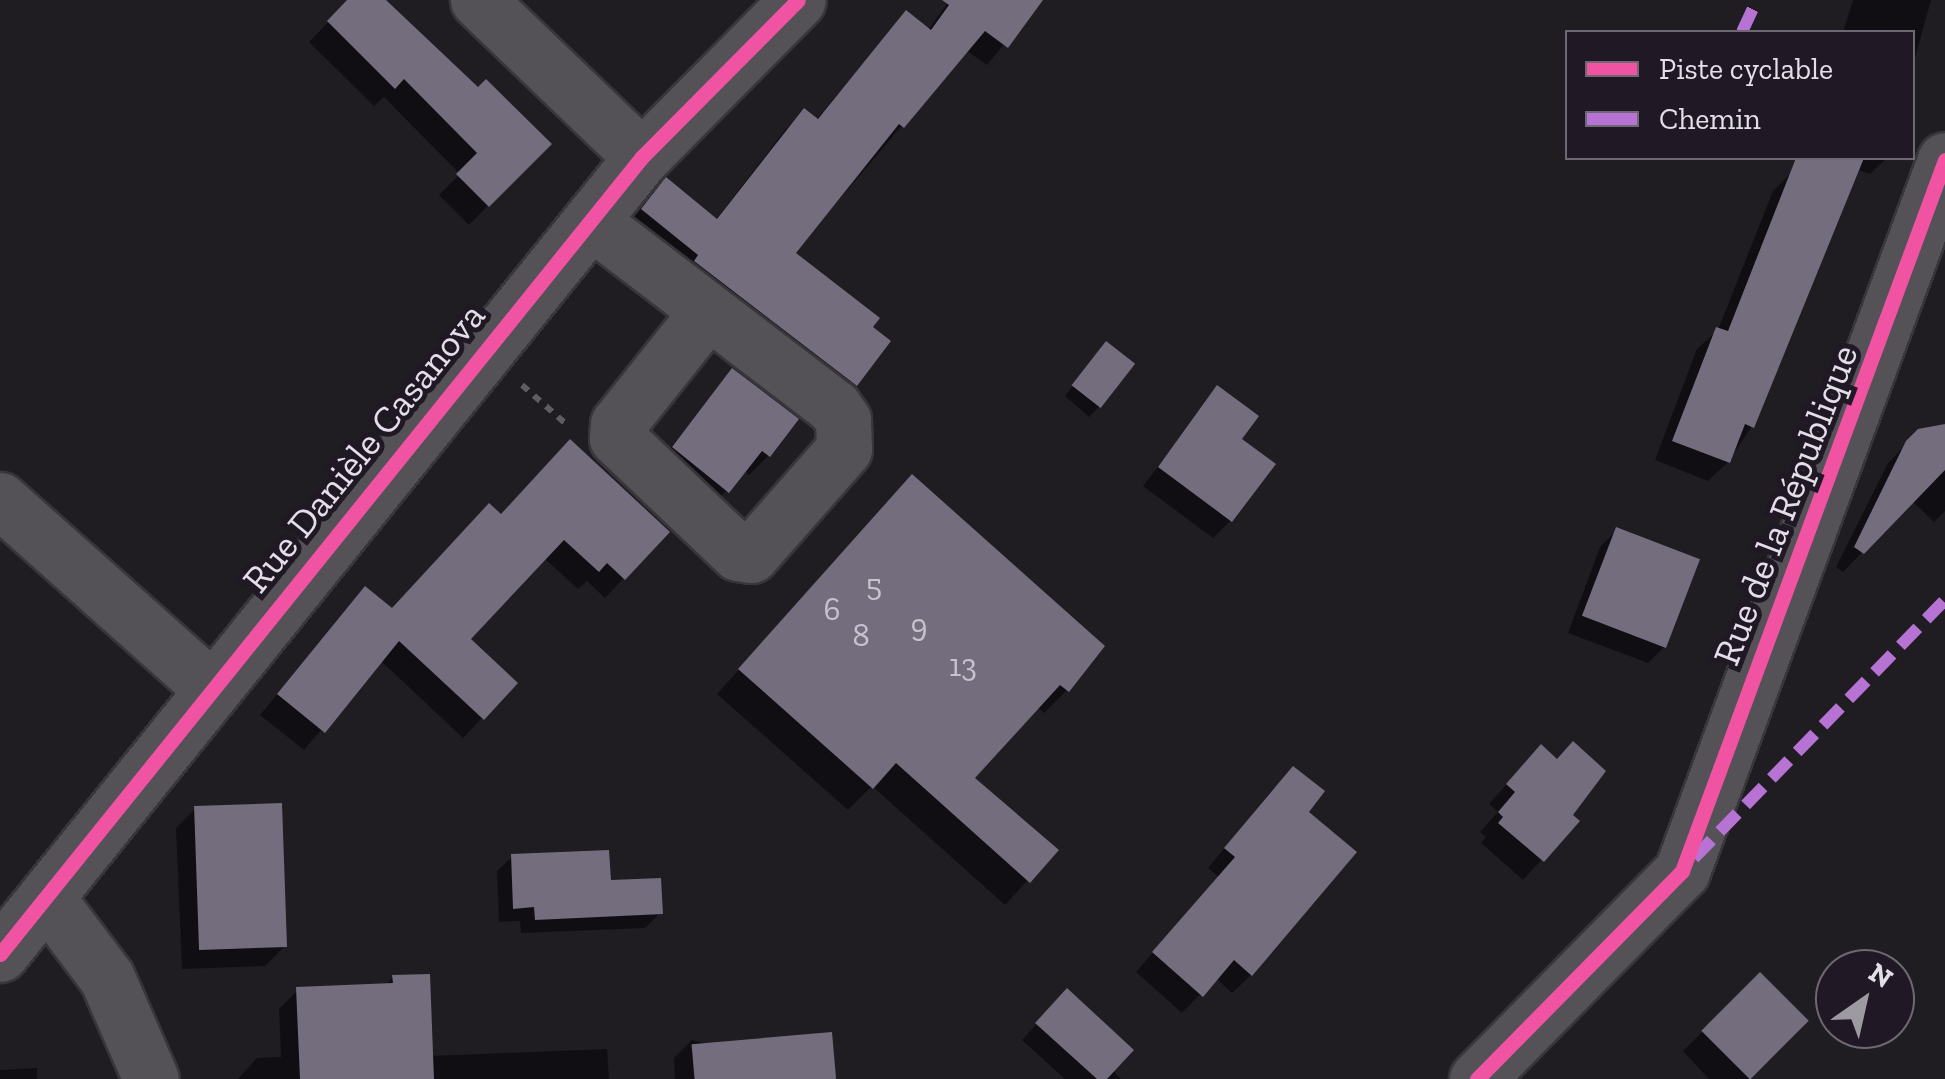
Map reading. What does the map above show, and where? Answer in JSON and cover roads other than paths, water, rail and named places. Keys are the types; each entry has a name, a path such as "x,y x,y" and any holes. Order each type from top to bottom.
{"street":[{"path":"478,0 642,157"},
{"name":"Rue Danièle Casanova","path":"0,954 642,157 798,0"},
{"name":"Rue de la République","path":"1477,1079 1682,870 1945,160"},
{"path":"592,222 708,311"},
{"path":"0,500 212,688"},
{"path":"46,897 108,978 150,1079"}]}
